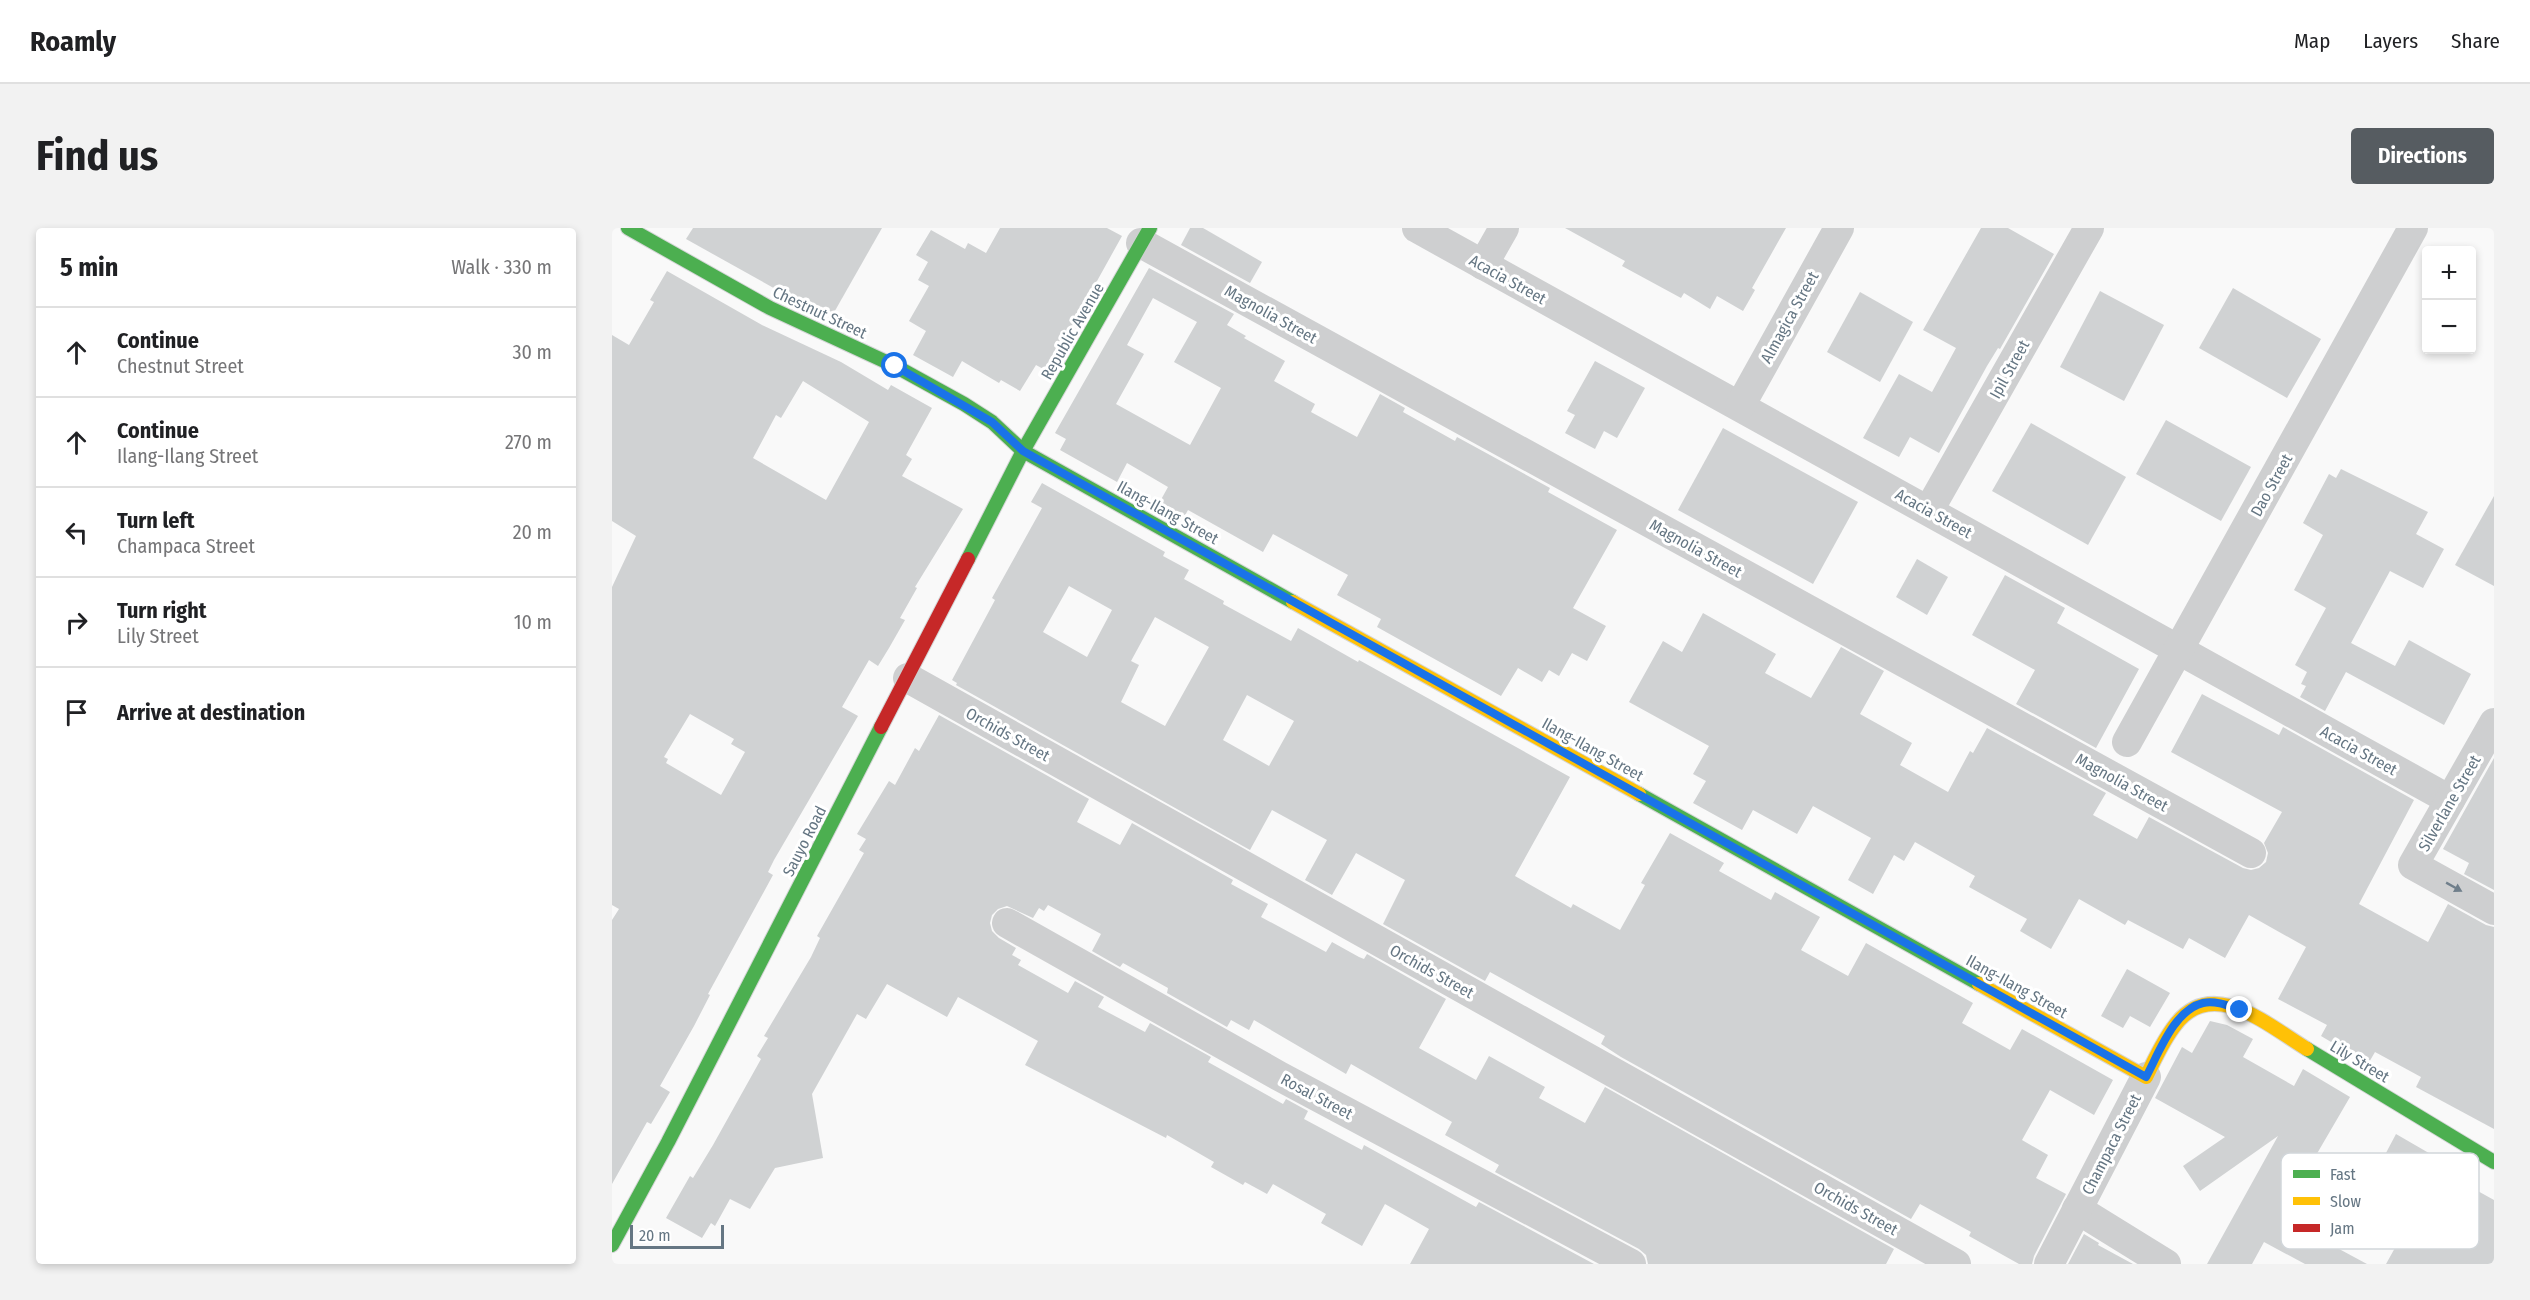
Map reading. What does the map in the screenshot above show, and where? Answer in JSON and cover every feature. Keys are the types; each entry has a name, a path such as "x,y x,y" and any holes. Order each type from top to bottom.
{"street":[{"name":"Chestnut Street","path":"628,228 770,308 895,366 964,404 992,422 1023,451"},
{"name":"Acacia Street","path":"1417,228 2450,800"},
{"path":"1483,265 1504,228"},
{"name":"Almagica Street","path":"1740,406 1839,228"},
{"name":"Ipil Street","path":"1929,510 2089,228"},
{"name":"Dao Street","path":"2127,742 2413,228"},
{"name":"Republic Avenue","path":"1023,451 1146,236"},
{"name":"Magnolia Street","path":"1146,236 2252,853"},
{"name":"Sauyo Road","path":"612,1245 668,1142 1023,451"},
{"name":"Ilang-Ilang Street","path":"1023,451 2146,1077"},
{"name":"Orchids Street","path":"908,678 1956,1264"},
{"name":"Silverlane Street","path":"2494,723 2413,865 2494,910"},
{"name":"Rosal Street","path":"1007,923 1279,1076 1631,1264"},
{"name":"Champaca Street","path":"2049,1264 2146,1077 2174,1028 2192,1008 2203,1003"},
{"name":"Lily Street","path":"2203,1003 2228,1005 2252,1016 2494,1162"},
{"path":"2077,1209 2166,1264"}],"building":[{"path":"693,228 882,228 832,316 779,291 686,239"},
{"path":"1000,228 1107,228 1122,236 1047,371 1036,365 1020,391 1001,380 999,383 962,361 953,377 913,355 926,331 909,321 929,286 918,280 928,262 916,255 931,230 965,249 968,243 986,253"},
{"path":"1190,228 1203,228 1262,262 1250,283 1181,245"},
{"path":"1565,228 1786,228 1752,288 1755,290 1743,311 1717,296 1710,309 1684,293 1681,298 1622,266 1625,261"},
{"path":"1981,228 2008,228 2054,254 2000,349 1998,348 1987,366 1939,453 1910,437 1899,457 1863,438 1899,374 1932,392 1956,348 1923,330"},
{"path":"1149,268 1234,314 1227,325 1246,336 1244,338 1285,361 1274,381 1315,404 1311,412 1357,437 1380,394 1405,408 1403,412 1455,441 1457,437 1550,488 1548,492 1617,530 1573,608 1606,626 1587,661 1572,653 1559,676 1549,670 1542,682 1518,668 1501,696 1377,627 1381,619 1337,595 1348,575 1273,534 1263,552 1188,510 1183,519 1158,505 1168,487 1127,463 1117,482 1060,450 1066,439 1055,433","holes":["1153,298 1197,322 1174,362 1221,388 1190,445 1116,404 1144,354 1127,345"]},
{"path":"667,271 762,325 841,362 888,390 891,385 932,408 906,455 912,459 902,476 963,509 915,587 917,588 900,618 905,620 878,666 869,660 842,707 858,716 774,860 768,872 773,875 660,1086 670,1092 651,1124 647,1122 612,1184 612,920 619,909 612,905 612,587 636,536 612,521 612,335 629,345 654,302 650,300","holes":["803,381 869,422 826,500 753,458 776,415 781,418","690,714 734,739 731,744 745,752 721,795 666,763 668,759 664,757"]},
{"path":"2233,288 2321,339 2287,398 2199,348"},
{"path":"2100,291 2164,325 2124,401 2060,367"},
{"path":"1860,292 1913,322 1880,382 1827,352"},
{"path":"1595,361 1645,388 1617,438 1604,431 1595,449 1565,433 1575,415 1567,411"},
{"path":"2166,420 2251,467 2221,521 2136,474"},
{"path":"2031,423 2126,477 2088,545 1992,491"},
{"path":"1723,428 1858,502 1813,584 1678,510"},
{"path":"2341,469 2428,512 2416,534 2444,549 2423,588 2390,571 2351,643 2395,666 2409,640 2471,674 2444,725 2346,672 2325,711 2300,697 2306,686 2301,684 2307,672 2295,665 2326,608 2294,590 2323,535 2303,523 2329,474 2336,478"},
{"path":"1042,483 1165,552 1163,556 1189,570 1184,579 1224,601 1223,604 1291,641 1298,628 1570,777 1515,876 1571,908 1573,904 1620,930 1645,885 1641,883 1670,833 1724,863 1719,871 1771,900 1775,892 1820,917 1801,950 1848,976 1866,943 1973,1003 1962,1023 2010,1050 2022,1029 2113,1080 2094,1115 2050,1090 2022,1140 2048,1155 2036,1178 2066,1194 2032,1264 2019,1264 1969,1236 1971,1232 1920,1204 1911,1219 1621,1057 1601,1044 1605,1036 1490,972 1485,981 1383,924 1405,880 1356,853 1332,895 1305,880 1327,840 1272,810 1250,850 956,685 957,683 952,680 995,600 992,598 1042,508 1031,502","holes":["1069,586 1112,610 1087,657 1043,632","1155,617 1209,647 1165,726 1121,702 1139,665 1131,661","1247,695 1294,721 1269,766 1223,740"]},
{"path":"2494,496 2494,586 2455,565"},
{"path":"1917,559 1948,577 1927,615 1896,597"},
{"path":"2005,575 2065,608 2057,623 2139,669 2096,748 2016,704 2035,670 1972,635"},
{"path":"1703,613 1776,654 1765,673 1811,698 1841,647 1884,671 1860,714 1912,743 1900,765 1948,792 1970,751 1973,753 1987,728 2106,793 2093,815 2137,839 2149,817 2243,868 2251,870 2259,868 2266,862 2268,853 2264,843 2282,812 2171,752 2202,694 2279,735 2283,727 2414,800 2359,904 2428,942 2448,904 2494,927 2494,1129 2416,1087 2421,1077 2375,1052 2368,1064 2321,1036 2327,1025 2278,999 2306,947 2249,915 2225,958 2189,938 2183,949 2128,920 2125,925 2079,899 2051,949 2020,931 2027,919 1969,887 1975,876 1915,842 1904,861 1894,855 1873,894 1848,880 1871,838 1813,806 1797,834 1753,810 1742,830 1693,803 1706,781 1693,774 1709,746 1629,702 1663,641 1682,652"},
{"path":"939,715 1089,799 1077,822 1120,845 1132,823 1233,880 1231,884 1268,904 1261,917 1326,952 1332,942 1364,959 1367,954 1446,999 1419,1048 1476,1080 1489,1056 1545,1087 1539,1098 1585,1123 1605,1087 1894,1249 1886,1264 1648,1264 1646,1255 1639,1249 1495,1172 1499,1165 1445,1135 1452,1122 1351,1064 1346,1074 1254,1020 1249,1030 1231,1020 1227,1027 1167,993 1168,988 1123,963 1120,967 1092,951 1101,934 1048,905 1044,911 1039,908 1033,918 1007,906 998,909 992,915 990,923 992,931 1016,948 1012,955 1021,960 1018,965 1068,993 1075,981 1104,997 1098,1007 1145,1032 1150,1023 1211,1057 1208,1062 1283,1104 1286,1099 1308,1111 1304,1119 1362,1150 1364,1145 1476,1207 1479,1202 1594,1264 1410,1264 1429,1229 1385,1204 1362,1246 1321,1223 1326,1214 1273,1184 1267,1194 1245,1182 1243,1185 1211,1167 1214,1162 1167,1135 1166,1138 1025,1065 1038,1041 958,997 947,1017 887,984 866,1019 857,1014 812,1094 823,1158 775,1168 750,1209 730,1199 715,1226 711,1223 702,1238 666,1218 690,1176 693,1178 713,1145 761,1059 757,1056 768,1038 764,1036 811,957 820,938 817,936 864,853 859,850 866,839 857,834 889,781 895,785 915,748 919,751"},
{"path":"2494,758 2494,890 2464,874 2469,863 2443,849"},
{"path":"2127,969 2170,993 2150,1027 2130,1016 2123,1028 2101,1016"},
{"path":"2210,1021 2227,1025 2253,1039 2243,1057 2294,1086 2303,1069 2350,1097 2317,1153 2281,1153 2281,1249 2339,1249 2367,1264 2305,1264 2264,1242 2252,1264 2207,1264 2278,1136 2200,1191 2183,1166 2225,1137 2155,1098 2182,1047 2192,1053"},
{"path":"2396,1134 2429,1153 2386,1153"},
{"path":"2479,1192 2494,1200 2494,1264 2386,1264 2394,1249 2479,1249"},
{"path":"2084,1234 2099,1243 2098,1245 2133,1264 2068,1264"}],"traffic: fast":[{"path":"628,228 770,308 895,366 964,404 992,422 1023,451 1293,602"},
{"path":"968,559 1023,451 1150,228"},
{"path":"612,1245 668,1142 881,727"},
{"path":"1639,794 1979,984"},
{"path":"2307,1049 2494,1162"}],"traffic: slow":[{"path":"1293,602 1639,794"},
{"path":"1979,984 2146,1077 2163,1043 2176,1024 2191,1010 2207,1004 2224,1005 2259,1018 2307,1049"}],"traffic: jam":[{"path":"881,727 968,559"}],"route":[{"path":"895,366 992,422 1023,451 2146,1077 2174,1028 2192,1008 2203,1003 2211,1003 2228,1005 2240,1010"}]}
